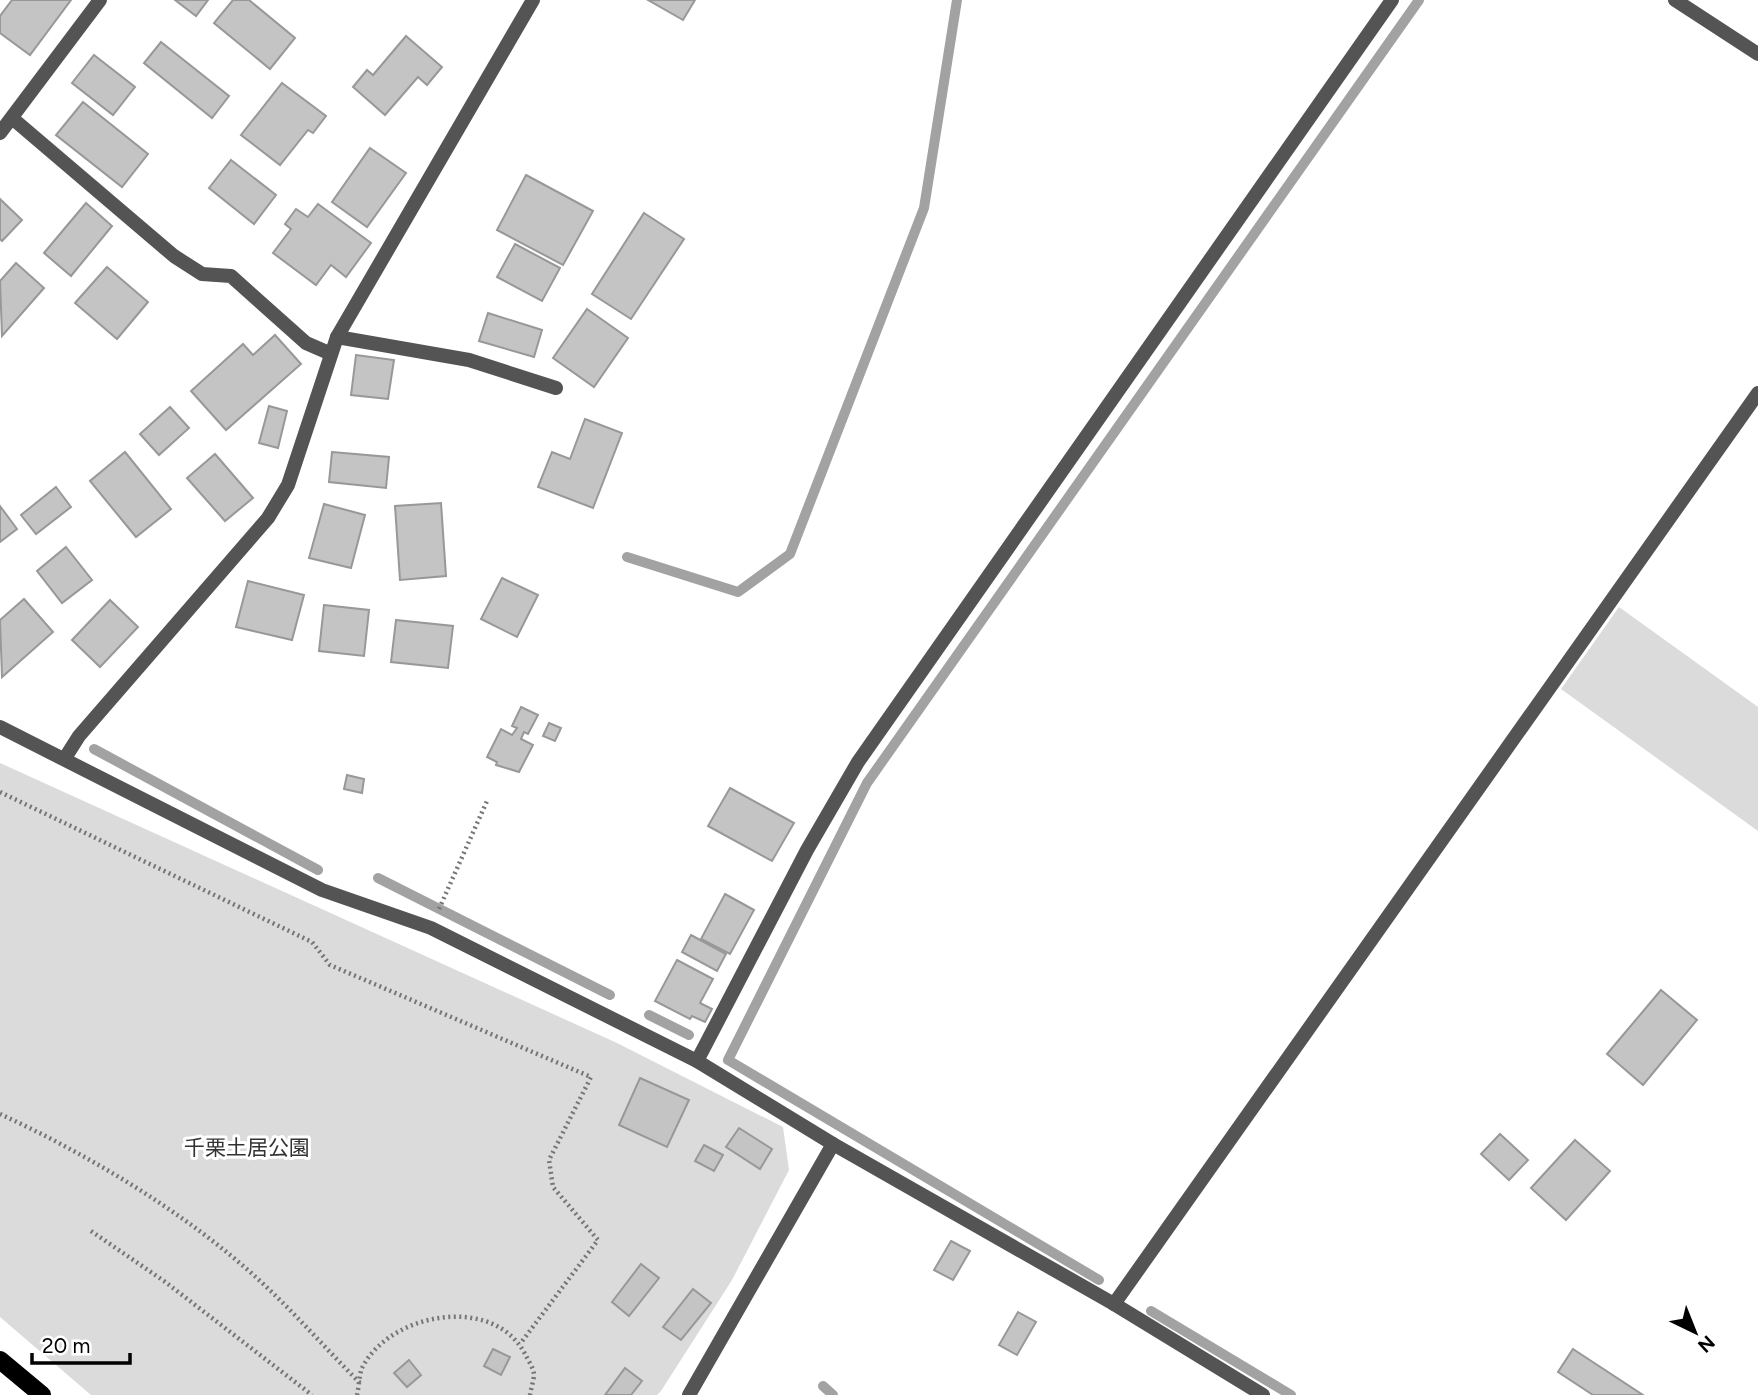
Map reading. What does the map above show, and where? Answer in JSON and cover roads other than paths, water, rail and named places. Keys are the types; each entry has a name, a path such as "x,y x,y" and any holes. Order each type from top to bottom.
{"main road":[{"path":"0,1360 41,1395"}],"street":[{"path":"0,133 100,0"},
{"path":"65,758 79,736 268,518 288,485 329,353 337,337 533,0"},
{"path":"697,1061 807,850 859,762 1392,0"},
{"path":"1675,0 1758,54"},
{"path":"12,118 174,256 202,274 231,276 306,343 329,353"},
{"path":"337,337 469,360 556,387"},
{"path":"1114,1304 1758,393"},
{"path":"0,727 322,890 431,928 697,1061 833,1144 1114,1304 1263,1395"},
{"path":"688,1395 833,1144"}],"waterway":[{"path":"627,557 738,592 790,554 924,208 957,0"},
{"path":"1099,1280 728,1060 867,783 1419,0"},
{"path":"94,749 318,870"},
{"path":"378,878 610,995"},
{"path":"649,1015 689,1035"},
{"path":"1151,1311 1291,1395"},
{"path":"823,1386 833,1395"}],"park label":[{"name":"千栗土居公園","path":"247,1148"}]}
